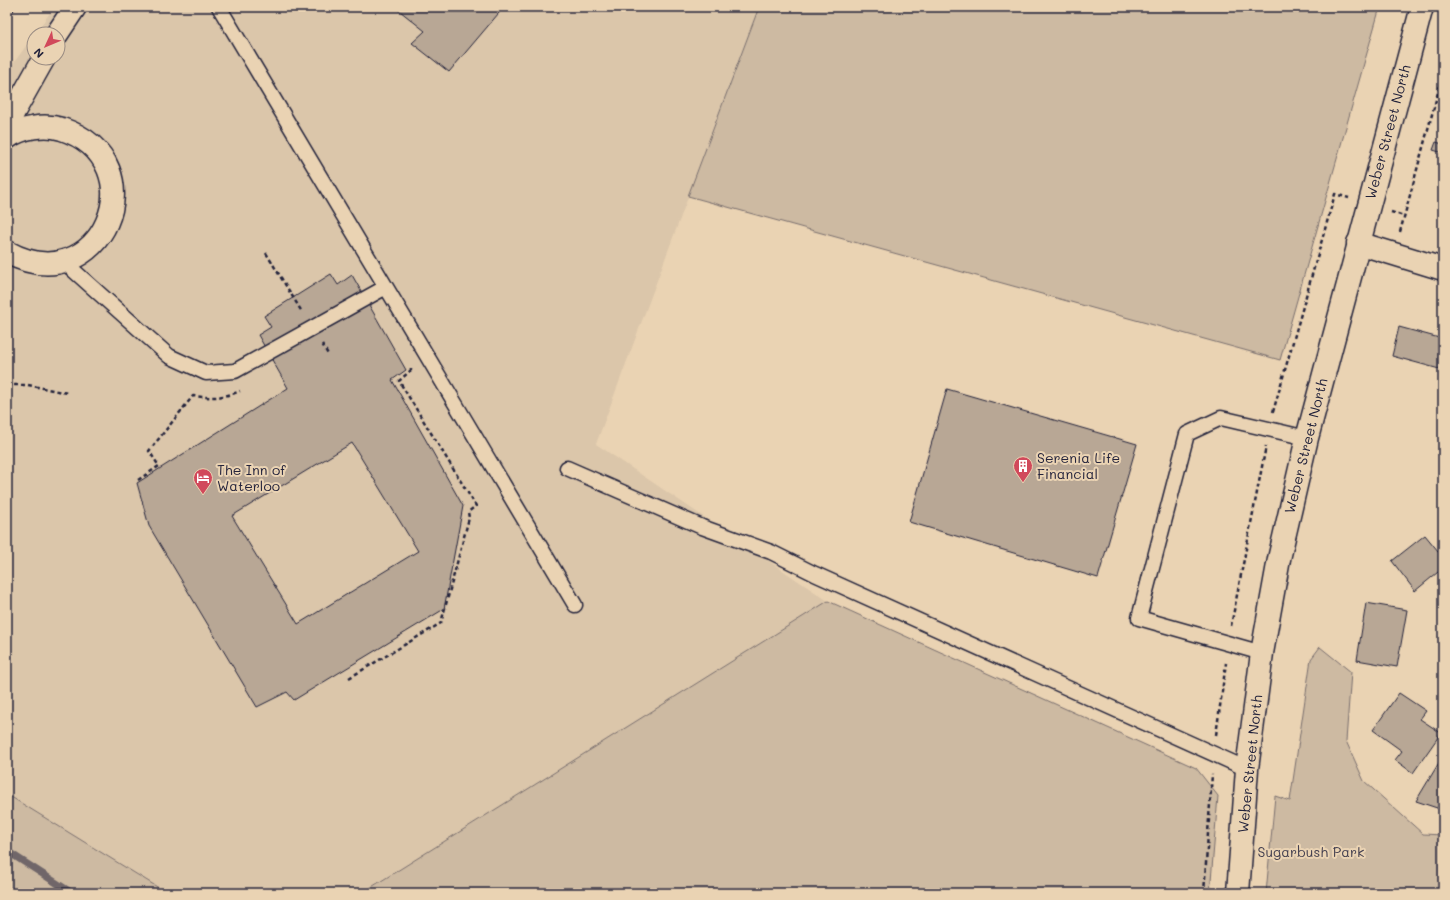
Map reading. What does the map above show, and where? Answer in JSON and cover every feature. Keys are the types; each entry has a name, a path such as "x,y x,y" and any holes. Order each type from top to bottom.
{"main road":[{"path":"62,26 75,7"},
{"name":"Weber Street North","path":"1238,893 1247,769 1262,653 1279,559 1307,438 1422,7"},
{"path":"7,124 40,66"},
{"path":"7,138 12,134 35,127 55,127 77,134 96,150 109,170 114,194 112,212 102,234 85,251 64,261 45,264 22,260 7,252"},
{"path":"1358,244 1443,269"}],"lane":[{"path":"219,7 575,605"},
{"path":"64,261 169,356 206,373 235,371 386,287"},
{"path":"1262,653 1139,618 1188,434 1222,418 1307,438"},
{"path":"567,468 702,527 771,552 815,574 1247,769"}],"path":[{"path":"7,17 15,7"},
{"path":"1397,238 1443,74"},
{"path":"1204,893 1214,754 1228,644 1269,430 1335,194 1343,197"},
{"path":"1400,214 1404,216"},
{"path":"266,253 329,356"},
{"path":"316,349 328,341"},
{"path":"350,678 441,623 469,518 468,512 476,506 399,381 411,370 408,364"},
{"path":"7,385 28,385 68,393"},
{"path":"138,480 159,466 149,451 193,396 212,398 231,395 243,389"}],"shaded area":[{"path":"54,7 759,7 596,444 828,601 362,893 167,893 8,795 7,72 26,46 26,66 66,66 66,26 41,26"}],"green space":[{"path":"759,7 1380,7 1280,360 688,196"},
{"path":"828,601 1196,768 1218,796 1210,893 362,893"},
{"name":"Sugarbush Park","path":"1320,647 1351,672 1346,741 1364,781 1423,834 1443,835 1443,893 1266,893 1275,796 1290,801 1311,659"},
{"path":"7,793 8,795 167,893 7,893"}],"building":[{"path":"395,7 504,7 449,72 412,43 425,31"},
{"path":"1436,142 1443,144 1443,153 1433,150"},
{"name":"The Inn of Waterloo","path":"331,274 338,285 352,275 406,370 392,380 463,506 444,609 294,700 287,692 257,707 149,526 137,483 288,388 258,335 271,327 264,316","holes":["352,443 418,551 298,624 232,516"]},
{"path":"1399,327 1443,339 1443,370 1392,356"},
{"name":"Serenia Life Financial","path":"947,389 1137,444 1098,578 909,522"},
{"path":"1425,535 1443,557 1443,568 1415,591 1392,561"},
{"path":"1366,603 1407,610 1397,667 1357,660"},
{"path":"1399,693 1426,711 1420,719 1441,733 1413,773 1395,760 1402,751 1373,730"},
{"path":"1443,756 1443,805 1440,809 1416,801"}],"waterway":[{"path":"7,851 72,893"}],"place":[{"name":"Serenia Life Financial","path":"1023,483"},
{"name":"The Inn of Waterloo","path":"203,495"}]}
